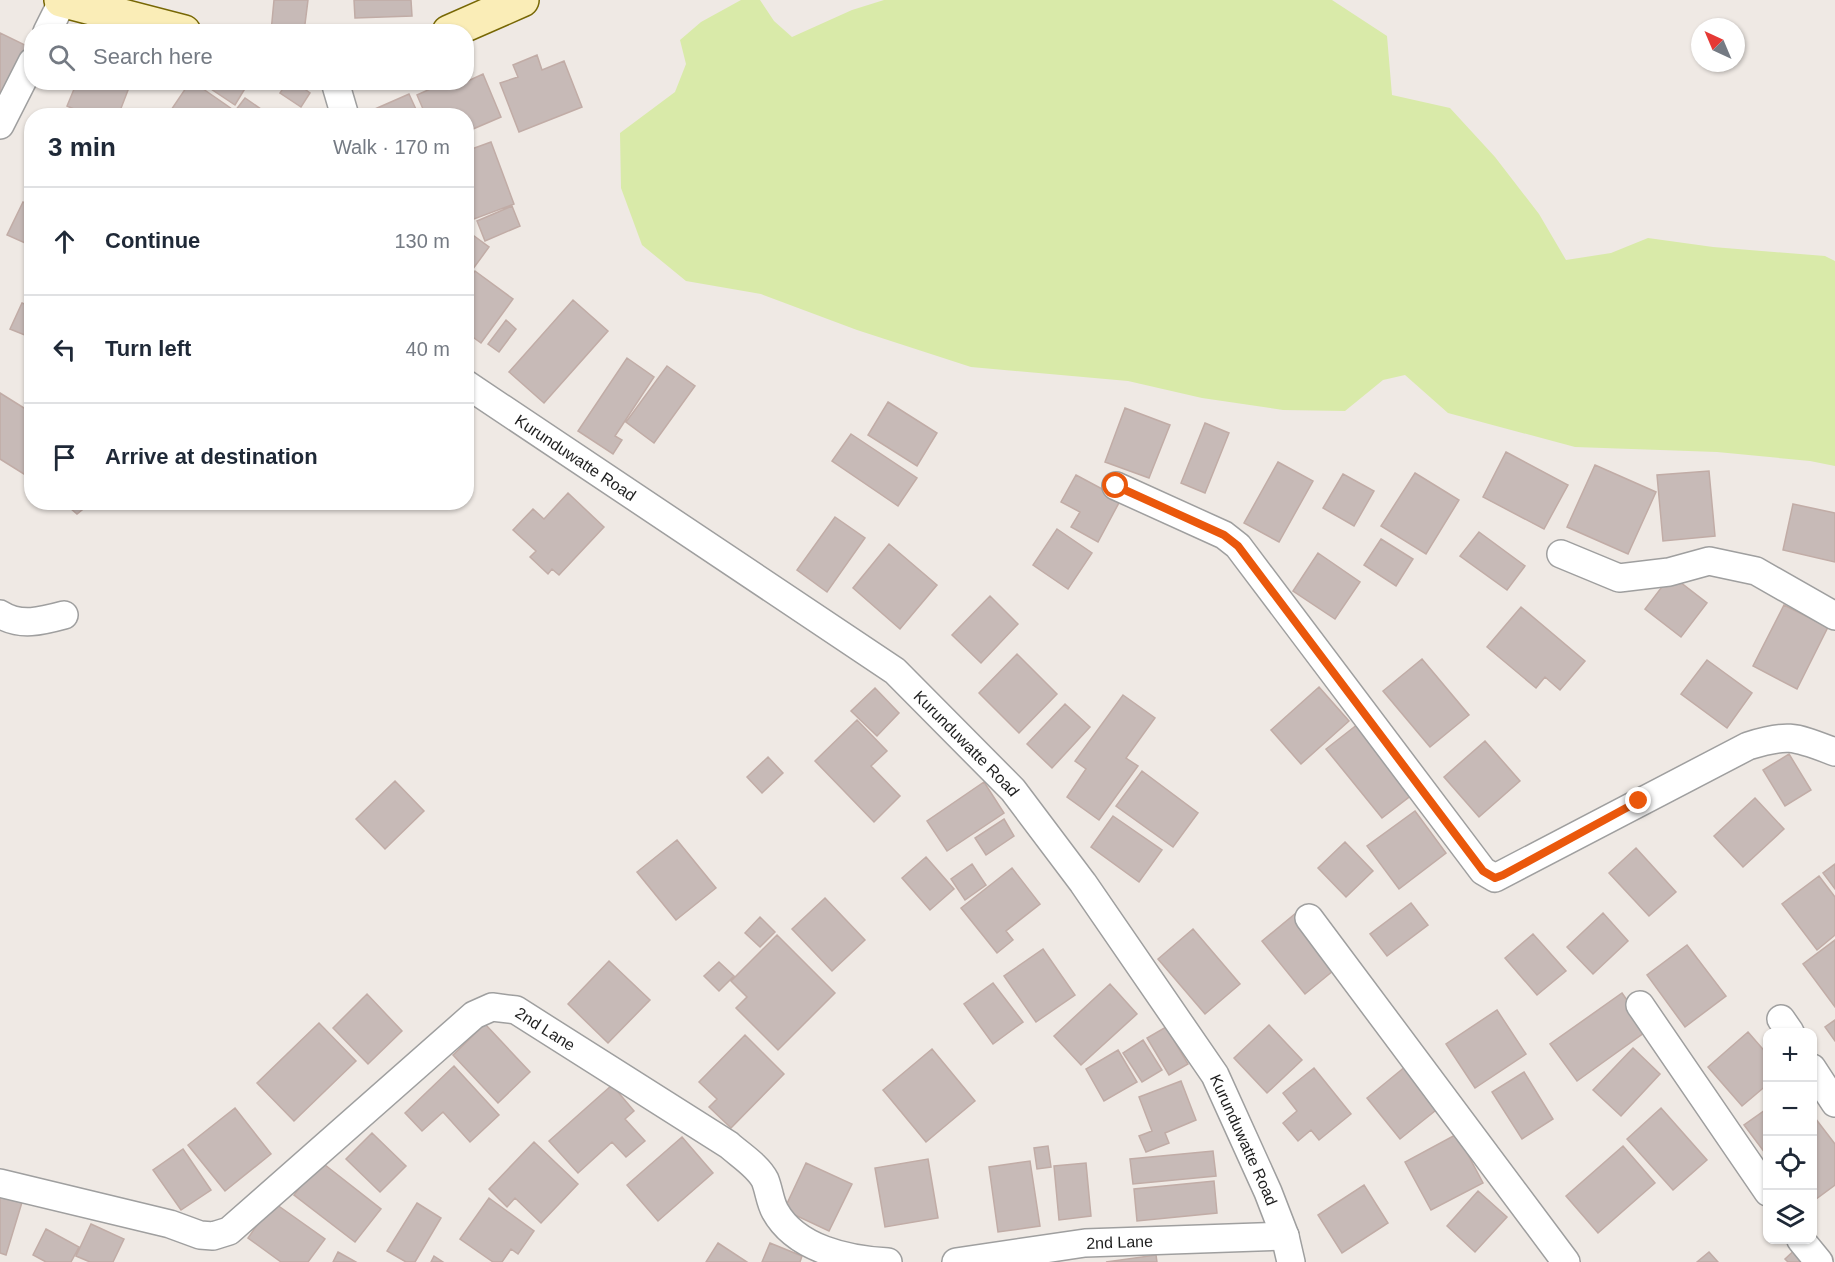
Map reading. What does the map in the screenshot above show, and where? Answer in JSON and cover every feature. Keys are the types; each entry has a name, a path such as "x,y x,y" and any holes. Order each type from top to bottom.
{"main road":[{"path":"62,0 154,24"},
{"path":"467,24 522,0"}],"street":[{"path":"51,24 62,0"},
{"path":"0,125 24,78"},
{"path":"337,90 343,108"},
{"name":"Kurunduwatte Road","path":"474,389 896,672 1013,790 1083,883 1215,1075 1268,1192 1288,1249"},
{"path":"1116,486 1224,535 1238,546 1483,871 1495,878 1748,746 1774,738 1797,738 1835,752"},
{"path":"1561,554 1619,578 1669,572 1709,561 1756,571 1835,616"},
{"path":"0,614 8,619 27,623 64,615"},
{"path":"1309,918 1566,1262"},
{"path":"1640,1005 1766,1190"},
{"name":"2nd Lane","path":"0,1183 171,1224 200,1235 213,1236 229,1231 474,1015 492,1007 516,1010 729,1145 764,1178 775,1210 791,1232 818,1247 858,1260 888,1262"},
{"path":"1817,1076 1835,1103"},
{"name":"2nd Lane","path":"956,1262 1085,1243 1288,1249"},
{"path":"1805,1244 1819,1262"}],"green space":[{"path":"741,0 760,0 774,21 792,37 852,10 884,0 1332,0 1387,36 1392,95 1450,108 1495,157 1539,214 1566,260 1611,253 1648,238 1713,247 1825,256 1835,261 1835,466 1810,461 1717,452 1575,447 1448,413 1405,375 1383,380 1345,411 1283,410 1202,398 1128,381 971,367 857,330 761,294 686,281 642,245 621,188 620,133 675,92 686,64 680,40 701,22"}],"building":[{"path":"274,0 308,0 305,24 272,24"},
{"path":"354,0 411,0 412,16 355,18"},
{"path":"0,33 24,45 24,52 0,103"},
{"path":"537,55 542,70 564,61 582,107 519,132 500,83 518,77 513,65"},
{"path":"483,74 501,117 474,129 474,108 423,108 417,95 428,90 474,90 474,78"},
{"path":"74,90 128,90 121,108 72,108 67,106"},
{"path":"185,90 205,90 231,108 172,108"},
{"path":"212,90 244,90 235,105"},
{"path":"282,90 306,90 310,93 301,107 280,93"},
{"path":"409,94 415,108 377,108"},
{"path":"245,98 259,108 237,108"},
{"path":"491,142 514,204 474,219 474,148"},
{"path":"24,202 24,242 7,235"},
{"path":"512,206 520,226 485,241 477,221"},
{"path":"474,236 489,247 474,268"},
{"path":"474,272 513,299 481,343 474,338"},
{"path":"573,300 608,331 544,403 509,372"},
{"path":"22,303 24,304 24,335 10,329"},
{"path":"506,320 516,329 499,352 488,344"},
{"path":"627,358 654,377 615,436 622,440 613,454 578,431"},
{"path":"667,366 695,386 654,443 626,422"},
{"path":"0,393 24,408 24,474 0,459"},
{"path":"888,402 937,433 917,466 868,435"},
{"path":"1125,408 1170,425 1149,478 1105,462"},
{"path":"1205,423 1229,433 1205,493 1181,483"},
{"path":"851,434 917,478 898,506 832,461"},
{"path":"1506,452 1568,485 1544,529 1483,497"},
{"path":"1278,462 1313,481 1279,542 1244,523"},
{"path":"1595,465 1656,492 1628,554 1567,527"},
{"path":"1709,471 1715,536 1663,541 1657,475"},
{"path":"1415,473 1459,500 1426,554 1381,526"},
{"path":"1343,474 1374,491 1354,526 1323,508"},
{"path":"1076,475 1121,499 1098,542 1071,527 1080,512 1061,502"},
{"path":"568,493 604,527 559,575 552,569 548,574 530,557 536,551 513,530 533,509 544,519"},
{"path":"1793,504 1835,513 1835,562 1783,550"},
{"path":"835,517 865,538 827,592 797,570"},
{"path":"1057,529 1092,553 1068,589 1033,565"},
{"path":"1479,532 1525,566 1507,590 1460,556"},
{"path":"1381,539 1413,559 1396,586 1364,565"},
{"path":"889,544 937,585 900,629 853,588"},
{"path":"1318,553 1360,582 1335,619 1293,591"},
{"path":"1671,575 1707,603 1681,637 1645,609"},
{"path":"990,596 1018,624 981,663 952,635"},
{"path":"1784,605 1828,627 1797,689 1753,666"},
{"path":"1521,607 1585,661 1560,690 1545,677 1536,688 1487,647"},
{"path":"1017,654 1057,694 1019,733 979,693"},
{"path":"1422,659 1469,715 1430,747 1383,691"},
{"path":"1707,660 1752,693 1727,728 1681,694"},
{"path":"1319,687 1349,721 1301,764 1271,730"},
{"path":"875,688 899,713 877,736 851,711"},
{"path":"1123,695 1155,718 1126,758 1138,766 1099,820 1067,797 1086,769 1075,761"},
{"path":"1065,704 1090,727 1052,768 1027,744"},
{"path":"857,720 887,751 871,766 900,796 874,822 815,761"},
{"path":"1358,724 1413,794 1382,818 1326,749"},
{"path":"1485,741 1520,781 1479,817 1444,777"},
{"path":"1789,754 1811,790 1785,806 1763,770"},
{"path":"768,757 783,773 762,793 747,777"},
{"path":"1142,771 1198,813 1173,847 1116,806"},
{"path":"395,781 424,811 385,849 356,819"},
{"path":"984,782 1004,813 947,851 927,821"},
{"path":"1755,798 1784,829 1743,867 1714,836"},
{"path":"1415,811 1446,853 1399,889 1367,846"},
{"path":"1113,816 1162,850 1139,882 1091,847"},
{"path":"1004,819 1014,836 986,855 975,838"},
{"path":"677,840 716,888 676,920 637,872"},
{"path":"1345,842 1373,871 1346,897 1318,868"},
{"path":"1636,848 1676,892 1649,916 1609,873"},
{"path":"926,857 954,889 930,910 902,878"},
{"path":"972,864 986,885 965,900 951,879"},
{"path":"1835,864 1835,889 1823,873"},
{"path":"1012,868 1040,904 1006,931 1013,940 997,953 961,908"},
{"path":"1819,876 1835,897 1835,935 1817,950 1782,904"},
{"path":"825,898 865,940 832,971 792,929"},
{"path":"1411,903 1428,925 1387,956 1370,934"},
{"path":"1296,913 1339,966 1305,994 1262,941"},
{"path":"1603,913 1628,941 1593,974 1567,947"},
{"path":"760,917 775,932 760,947 745,933"},
{"path":"1193,929 1240,984 1205,1014 1158,959"},
{"path":"1533,934 1566,971 1537,995 1505,958"},
{"path":"777,935 835,993 778,1050 736,1008 747,997 731,981"},
{"path":"1835,940 1835,1007 1803,964"},
{"path":"1687,945 1726,996 1685,1027 1647,975"},
{"path":"1043,949 1075,995 1036,1022 1004,976"},
{"path":"609,961 650,1000 608,1043 568,1004"},
{"path":"719,962 734,976 719,991 704,976"},
{"path":"993,983 1023,1022 993,1044 964,1004"},
{"path":"1110,984 1137,1014 1081,1065 1054,1036"},
{"path":"1622,993 1648,1030 1577,1081 1550,1044"},
{"path":"367,994 402,1031 368,1064 333,1028"},
{"path":"1497,1010 1526,1054 1475,1088 1446,1044"},
{"path":"1835,1020 1835,1041 1825,1027"},
{"path":"319,1023 356,1061 294,1121 257,1083"},
{"path":"485,1024 530,1072 498,1103 453,1055"},
{"path":"1269,1025 1302,1060 1267,1093 1234,1058"},
{"path":"1166,1027 1188,1064 1169,1075 1147,1038"},
{"path":"1748,1032 1763,1049 1763,1088 1742,1106 1708,1067"},
{"path":"745,1035 784,1074 731,1128 709,1107 717,1099 699,1082"},
{"path":"1143,1040 1162,1070 1142,1082 1123,1053"},
{"path":"1633,1048 1660,1074 1621,1116 1593,1090"},
{"path":"932,1049 975,1101 926,1142 883,1090"},
{"path":"1118,1050 1137,1082 1104,1101 1086,1069"},
{"path":"454,1066 499,1115 470,1142 443,1112 422,1131 405,1113"},
{"path":"1406,1066 1440,1107 1400,1139 1367,1098"},
{"path":"1314,1068 1351,1114 1319,1140 1311,1130 1298,1141 1283,1123 1297,1111 1283,1093"},
{"path":"1524,1072 1553,1119 1522,1139 1492,1092"},
{"path":"1181,1081 1196,1120 1165,1133 1169,1143 1146,1152 1139,1136 1152,1131 1139,1097"},
{"path":"612,1085 634,1111 625,1119 645,1141 626,1157 612,1142 578,1173 549,1141"},
{"path":"235,1108 271,1154 225,1191 188,1145"},
{"path":"1661,1108 1707,1160 1673,1190 1627,1139"},
{"path":"1763,1112 1763,1150 1744,1125"},
{"path":"1817,1121 1835,1144 1835,1185 1817,1198"},
{"path":"372,1133 406,1166 380,1192 346,1159"},
{"path":"1457,1134 1483,1183 1431,1210 1405,1162"},
{"path":"682,1137 713,1173 658,1221 627,1185"},
{"path":"534,1142 578,1184 541,1223 515,1198 507,1207 489,1189"},
{"path":"1048,1146 1051,1167 1037,1169 1034,1148"},
{"path":"1623,1146 1655,1183 1598,1233 1566,1196"},
{"path":"183,1149 211,1190 181,1210 153,1170"},
{"path":"1213,1151 1216,1176 1133,1184 1130,1159"},
{"path":"928,1159 938,1218 885,1227 875,1168"},
{"path":"320,1161 381,1209 355,1242 294,1195"},
{"path":"1030,1161 1040,1226 998,1232 989,1167"},
{"path":"806,1163 852,1184 829,1231 784,1210"},
{"path":"1086,1163 1091,1216 1059,1220 1054,1166"},
{"path":"1214,1181 1217,1213 1137,1221 1134,1189"},
{"path":"1364,1185 1388,1223 1342,1253 1318,1215"},
{"path":"1478,1191 1507,1217 1475,1252 1447,1226"},
{"path":"0,1192 23,1199 6,1255 0,1253"},
{"path":"489,1198 534,1231 518,1254 511,1249 502,1262 493,1262 460,1239"},
{"path":"273,1202 325,1239 308,1262 281,1262 248,1238"},
{"path":"417,1203 441,1218 415,1262 406,1262 387,1251"},
{"path":"91,1224 124,1239 113,1262 90,1262 76,1256"},
{"path":"46,1229 79,1247 71,1262 46,1262 33,1255"},
{"path":"718,1243 747,1262 706,1262"},
{"path":"770,1243 802,1256 800,1262 762,1262"},
{"path":"1800,1245 1802,1262 1788,1262 1785,1259"},
{"path":"338,1252 356,1262 333,1262"},
{"path":"1709,1252 1718,1262 1697,1262"},
{"path":"1156,1255 1157,1262 1106,1262"},
{"path":"434,1256 443,1262 431,1262"}],"route":[{"path":"1116,486 1224,535 1238,546 1483,871 1495,878 1503,875 1639,801"}]}
